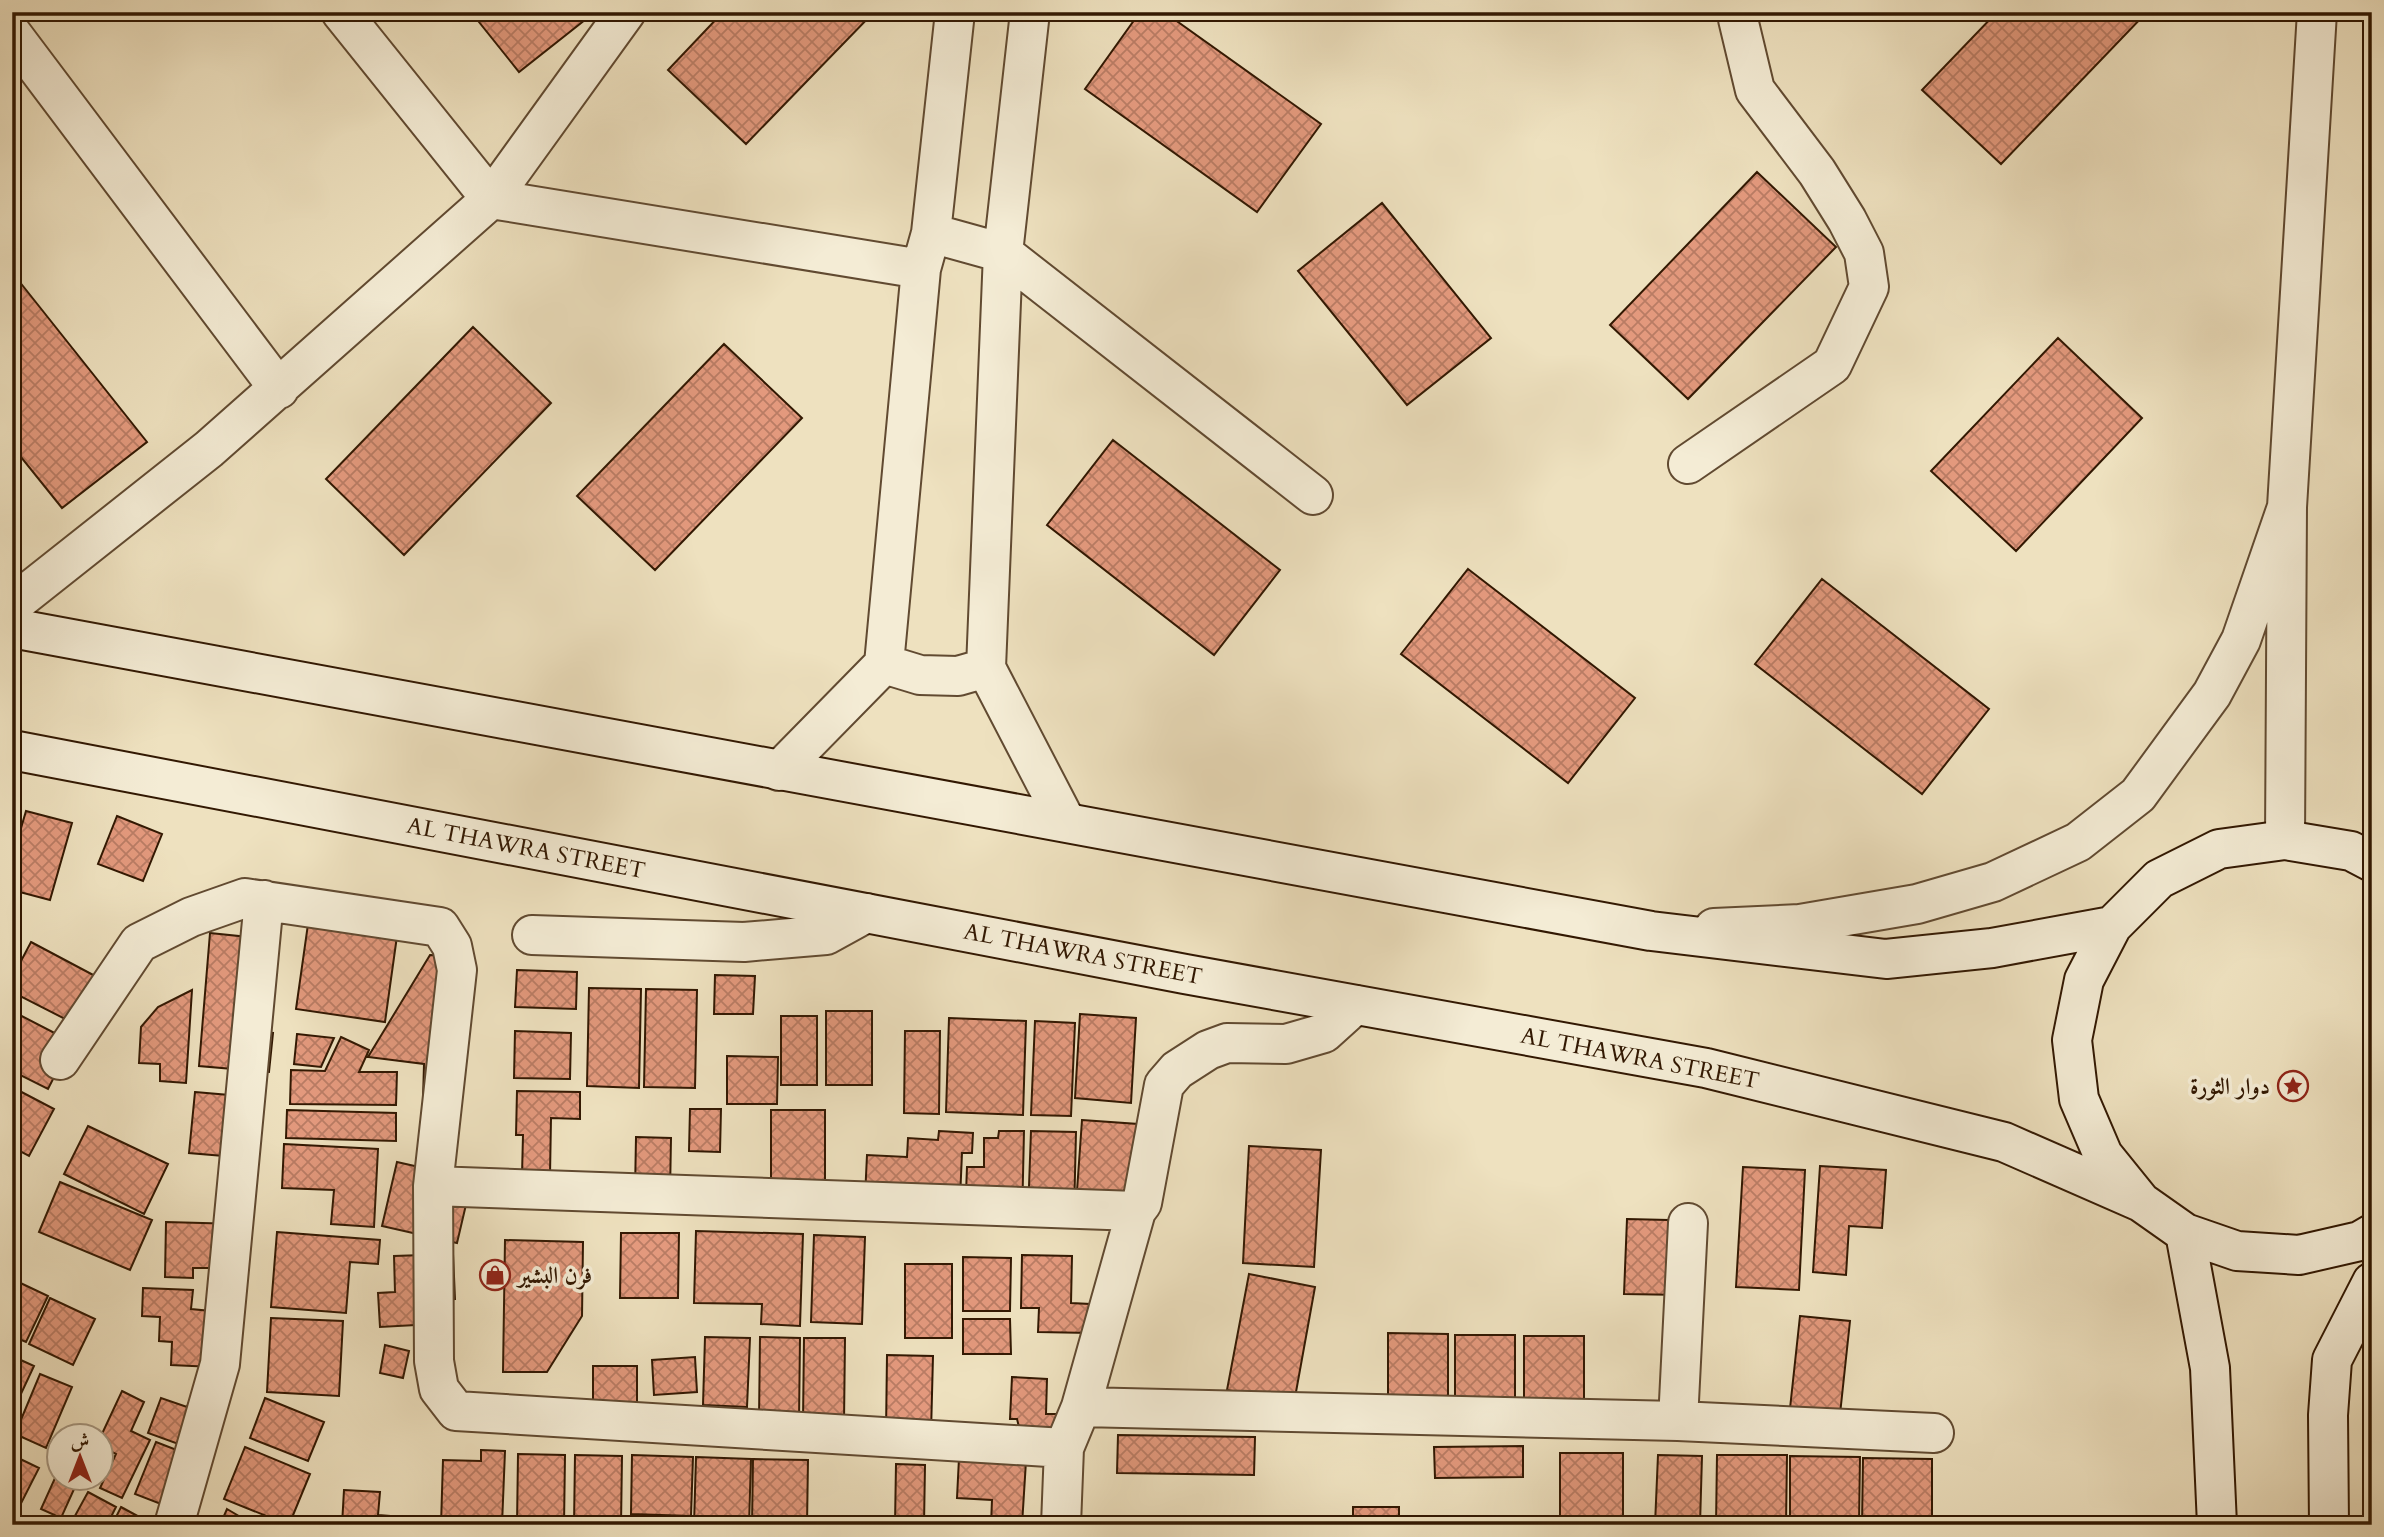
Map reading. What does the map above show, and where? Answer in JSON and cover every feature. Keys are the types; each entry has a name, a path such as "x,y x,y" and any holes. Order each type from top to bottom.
{"street":[{"path":"341,12 491,199 921,269"},
{"path":"12,605 209,449 491,199 626,12"},
{"path":"779,771 884,664 921,269 932,233 955,12"},
{"path":"1030,12 1003,253 986,668 1066,822"},
{"path":"2285,840 2287,507 2317,12"},
{"path":"1688,464 1832,365 1869,287 1864,253 1847,220 1817,173 1755,90 1739,15"},
{"path":"12,34 279,389"},
{"path":"932,233 1003,253 1313,495"},
{"path":"1651,931 1800,924 1917,904 1993,882 2078,842 2138,795 2212,694 2241,640 2287,507"},
{"path":"12,628 1651,931 1886,959 1992,948 2112,926"},
{"path":"884,664 920,674 945,676 958,676 986,668"},
{"name":"AL THAWRA STREET","path":"12,750 1355,1005 1706,1068 2004,1142 2141,1202"},
{"path":"2372,862 2351,850 2285,840 2219,849 2159,879 2112,926 2084,980 2072,1040 2079,1099 2103,1155 2141,1202 2185,1233 2237,1251 2299,1255 2360,1241 2372,1234"},
{"path":"60,1060 139,943 191,917 245,898 440,927 452,946 457,970 433,1186 434,1361 439,1389 456,1412 1064,1448"},
{"path":"174,1525 220,1364 264,900"},
{"path":"532,935 744,942 826,936 866,913"},
{"path":"1061,1525 1064,1448 1081,1407 1136,1212 1142,1203 1164,1085 1177,1070 1208,1050 1227,1043 1286,1044 1324,1033 1355,1005"},
{"path":"433,1186 1136,1212"},
{"path":"1678,1421 1688,1223"},
{"path":"2185,1233 2210,1368 2217,1525"},
{"path":"2329,1525 2328,1415 2332,1360 2372,1282"},
{"path":"1081,1407 1678,1421 1934,1433"}],"building":[{"path":"471,12 595,12 519,72"},
{"path":"723,12 874,12 746,144 668,70"},
{"path":"1140,12 1164,12 1321,124 1257,212 1085,89"},
{"path":"1997,12 2147,12 2001,164 1922,90"},
{"path":"1757,172 1836,247 1688,399 1610,325"},
{"path":"1382,203 1491,338 1407,405 1298,271"},
{"path":"15,276 147,442 62,508 12,446 12,278"},
{"path":"473,327 551,403 404,555 326,479"},
{"path":"2058,338 2142,418 2016,551 1931,471"},
{"path":"724,344 802,418 655,570 577,496"},
{"path":"1113,440 1280,570 1214,655 1047,525"},
{"path":"1468,569 1635,698 1568,783 1401,654"},
{"path":"1822,579 1989,709 1922,794 1755,664"},
{"path":"26,811 72,823 50,900 12,890 12,859"},
{"path":"117,816 162,834 143,881 98,864"},
{"path":"308,924 397,936 385,1022 296,1009"},
{"path":"210,933 248,937 240,1031 273,1033 269,1072 199,1066"},
{"path":"31,942 97,977 73,1023 12,992 12,978"},
{"path":"430,955 463,957 455,1102 423,1100 424,1064 368,1057"},
{"path":"517,970 577,972 576,1009 515,1007"},
{"path":"715,975 755,976 753,1014 714,1014"},
{"path":"589,988 641,989 639,1088 587,1086"},
{"path":"646,989 697,990 695,1088 644,1087"},
{"path":"192,990 186,1083 160,1081 160,1064 139,1063 141,1027 158,1007"},
{"path":"12,1011 72,1042 48,1089 12,1071"},
{"path":"826,1011 872,1011 872,1085 826,1085"},
{"path":"1080,1014 1136,1018 1131,1103 1075,1098"},
{"path":"781,1016 817,1016 817,1085 781,1085"},
{"path":"949,1018 1026,1021 1023,1115 946,1112"},
{"path":"1035,1021 1075,1023 1071,1116 1031,1115"},
{"path":"515,1031 571,1033 570,1079 514,1078"},
{"path":"905,1031 940,1031 939,1114 904,1113"},
{"path":"297,1034 334,1038 321,1067 294,1064"},
{"path":"341,1037 369,1050 359,1072 397,1072 396,1105 290,1104 291,1070 325,1071"},
{"path":"727,1056 778,1057 777,1104 727,1104"},
{"path":"12,1087 54,1109 29,1156 12,1147"},
{"path":"517,1091 580,1092 580,1119 551,1118 550,1175 522,1175 523,1135 516,1135"},
{"path":"195,1092 252,1097 247,1158 189,1153"},
{"path":"690,1109 721,1109 720,1152 689,1151"},
{"path":"287,1110 396,1113 396,1141 286,1138"},
{"path":"771,1110 825,1110 825,1194 771,1194"},
{"path":"1082,1120 1138,1124 1132,1209 1076,1205"},
{"path":"88,1126 168,1164 144,1214 64,1174"},
{"path":"939,1131 973,1133 972,1153 962,1153 959,1222 864,1218 867,1155 907,1157 908,1138 938,1140"},
{"path":"999,1131 1024,1131 1022,1220 965,1219 967,1167 984,1167 984,1138 998,1138"},
{"path":"1031,1131 1076,1132 1074,1216 1028,1214"},
{"path":"636,1137 671,1138 670,1193 635,1192"},
{"path":"284,1144 378,1149 374,1227 331,1224 334,1190 282,1188"},
{"path":"1249,1146 1321,1150 1314,1267 1243,1263"},
{"path":"397,1162 472,1179 457,1243 382,1226"},
{"path":"1820,1166 1886,1170 1882,1228 1849,1226 1846,1275 1813,1272"},
{"path":"1743,1167 1805,1170 1799,1290 1736,1287"},
{"path":"60,1182 152,1220 130,1270 39,1232"},
{"path":"1627,1219 1668,1220 1668,1235 1685,1235 1683,1295 1624,1294"},
{"path":"166,1222 238,1224 237,1268 193,1268 193,1278 165,1277"},
{"path":"696,1231 803,1234 800,1326 761,1324 762,1304 694,1303"},
{"path":"277,1232 380,1240 378,1264 350,1262 346,1313 271,1307"},
{"path":"621,1233 679,1233 678,1298 620,1298"},
{"path":"814,1235 865,1237 862,1324 811,1322"},
{"path":"505,1240 583,1242 582,1316 547,1372 503,1372"},
{"path":"453,1254 455,1299 434,1300 434,1324 380,1327 378,1293 395,1292 394,1256"},
{"path":"1022,1255 1072,1256 1071,1303 1090,1304 1090,1333 1038,1332 1039,1308 1021,1308"},
{"path":"963,1257 1011,1258 1010,1311 963,1311"},
{"path":"905,1264 952,1264 952,1338 905,1338"},
{"path":"1249,1274 1315,1287 1294,1403 1227,1390"},
{"path":"12,1279 48,1296 26,1342 12,1336"},
{"path":"143,1288 193,1290 191,1309 211,1311 235,1368 171,1365 172,1342 159,1341 160,1317 142,1316"},
{"path":"50,1298 95,1319 73,1365 29,1344"},
{"path":"1800,1316 1850,1321 1838,1433 1788,1427"},
{"path":"271,1318 343,1321 339,1396 267,1392"},
{"path":"963,1319 1010,1319 1011,1354 963,1354"},
{"path":"1388,1333 1448,1334 1448,1401 1388,1400"},
{"path":"1455,1335 1515,1335 1515,1402 1455,1402"},
{"path":"1524,1336 1584,1336 1584,1403 1524,1403"},
{"path":"705,1337 750,1338 747,1407 703,1405"},
{"path":"760,1337 800,1338 799,1421 759,1420"},
{"path":"804,1338 845,1338 844,1422 803,1422"},
{"path":"385,1345 409,1351 403,1378 380,1373"},
{"path":"887,1355 933,1356 931,1433 886,1432"},
{"path":"12,1356 34,1366 12,1413"},
{"path":"695,1357 697,1392 654,1395 652,1360"},
{"path":"593,1366 637,1366 637,1419 593,1419"},
{"path":"40,1374 72,1387 57,1422 46,1422 46,1448 15,1434"},
{"path":"1012,1377 1047,1379 1046,1414 1062,1414 1062,1433 1020,1431 1017,1419 1010,1419"},
{"path":"196,1384 206,1454 148,1433 161,1398 187,1407"},
{"path":"122,1391 144,1402 131,1431 150,1440 122,1498 109,1492 116,1492 116,1422 108,1422"},
{"path":"265,1398 324,1422 308,1461 250,1438"},
{"path":"1118,1435 1255,1437 1254,1475 1117,1473"},
{"path":"156,1442 200,1459 179,1511 135,1494"},
{"path":"1523,1446 1523,1477 1435,1478 1434,1447"},
{"path":"245,1447 310,1474 289,1525 224,1499"},
{"path":"481,1450 505,1451 502,1525 441,1525 443,1460 481,1461"},
{"path":"1560,1453 1623,1453 1623,1525 1560,1525"},
{"path":"518,1454 565,1455 564,1525 517,1525"},
{"path":"12,1455 39,1468 12,1521"},
{"path":"575,1455 622,1456 621,1525 574,1525"},
{"path":"632,1455 693,1457 691,1516 631,1514"},
{"path":"1658,1455 1702,1456 1700,1525 1655,1525"},
{"path":"1717,1455 1787,1455 1786,1525 1716,1525"},
{"path":"1790,1456 1860,1457 1859,1525 1790,1525"},
{"path":"696,1457 751,1459 749,1525 694,1525"},
{"path":"959,1458 1026,1461 1022,1525 991,1525 992,1500 957,1498"},
{"path":"1863,1458 1932,1459 1932,1525 1862,1525"},
{"path":"753,1459 808,1460 807,1525 752,1525"},
{"path":"896,1464 925,1465 924,1525 895,1525"},
{"path":"344,1490 380,1492 378,1515 415,1518 414,1525 342,1525"},
{"path":"49,1492 73,1492 61,1518 41,1509"},
{"path":"88,1492 116,1507 107,1525 70,1525"},
{"path":"121,1507 154,1525 112,1525"},
{"path":"1353,1507 1399,1507 1399,1525 1353,1525"},
{"path":"227,1509 254,1525 220,1525"}],"place":[{"name":"دوار الثورة","path":"2293,1086"},
{"name":"فرن البشير","path":"495,1275"}]}
